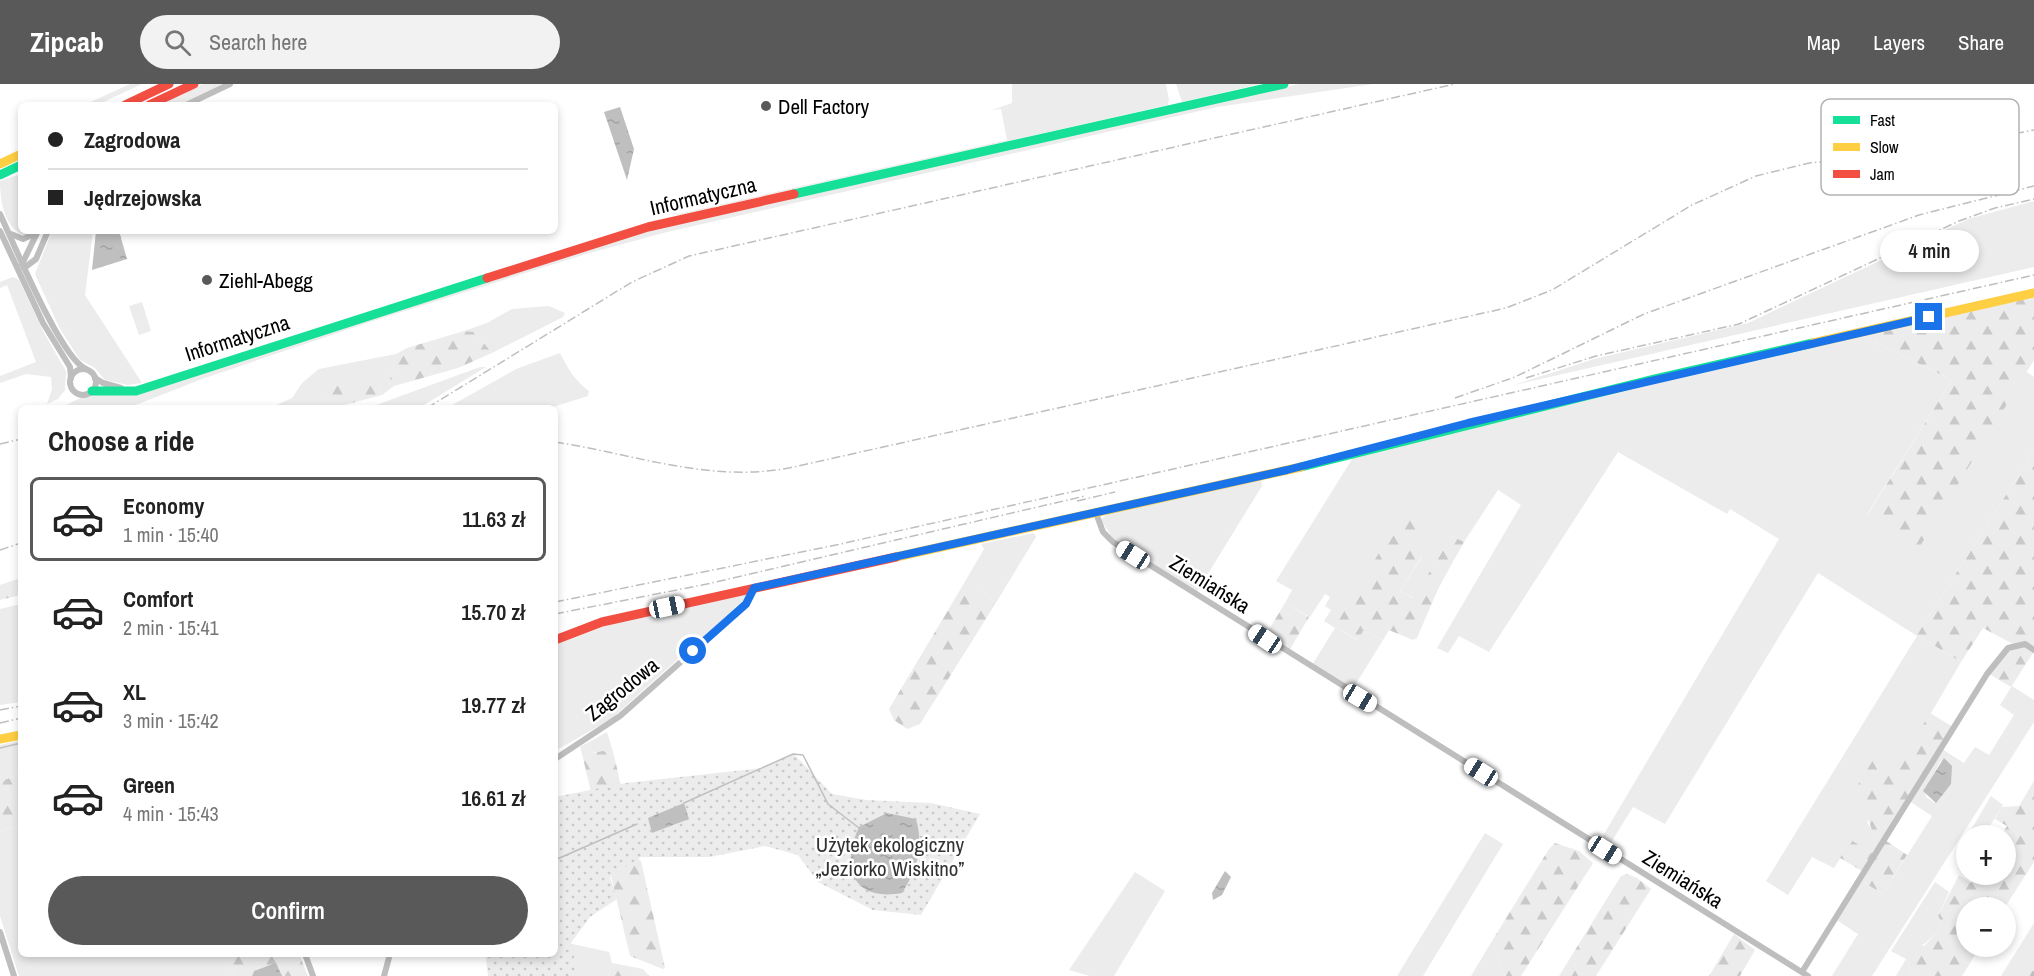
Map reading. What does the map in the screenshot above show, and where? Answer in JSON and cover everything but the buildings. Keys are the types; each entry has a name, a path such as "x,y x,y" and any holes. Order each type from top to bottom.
{"street":[{"path":"131,102 170,84"},
{"path":"155,102 194,84"},
{"path":"192,102 230,84"},
{"name":"Informatyczna","path":"92,391 130,392 648,227 1284,84"},
{"path":"0,164 18,155"},
{"path":"0,175 18,166"},
{"path":"0,214 57,334 77,364 95,378 92,391 83,395 75,392 70,386 70,367 49,333 0,231"},
{"path":"9,232 23,239 33,234"},
{"path":"24,265 36,234"},
{"path":"17,268 36,259 47,234"},
{"path":"558,638 602,622 1287,470 1630,385 2034,293"},
{"path":"71,378 78,370 86,369"},
{"name":"Informatyczna","path":"95,378 112,386 142,388"},
{"name":"Ziemiańska","path":"1096,513 1103,532 1117,545 1805,974"},
{"name":"Zagrodowa","path":"558,757 598,732 637,702 746,604 754,588"},
{"path":"1805,974 1987,674 2011,646 2025,644 2034,650"},
{"path":"0,740 18,736"},
{"path":"0,932 14,976"},
{"path":"306,957 313,976"},
{"path":"384,976 389,957"}],"green space":[{"path":"130,84 142,84 103,102 91,102"},
{"path":"203,84 223,84 185,102 164,102"},
{"path":"1012,84 1166,84 1169,100 1168,105 679,215 666,208 678,214 1007,140 1001,109 992,110 1012,103"},
{"path":"1176,84 1261,84 1182,102"},
{"path":"1299,84 1373,84 1217,107 667,232 586,254 370,322 202,379 136,405 68,405 87,396 115,394 633,234"},
{"path":"18,175 18,232 5,214 0,181"},
{"path":"2034,201 2034,267 1514,385 1594,359 1748,323 1968,219"},
{"path":"51,234 93,234 85,295 142,383 128,385 105,380 95,368 80,360 59,327 35,274"},
{"path":"13,277 19,280 44,333 66,371 65,390 58,399 47,404 52,389 51,377 26,374 0,383 0,376 36,362 7,285 0,288 0,282"},
{"path":"2034,296 2034,360 1919,548 1866,517 1952,380 1860,335"},
{"path":"142,302 151,331 139,335 129,306"},
{"path":"549,306 565,313 563,317 492,353 475,332 464,331 487,323 512,309"},
{"path":"464,331 475,332 492,353 458,368 394,386 390,379 396,354 407,348"},
{"path":"1860,335 1952,380 1866,516 2027,372 2034,377 2034,451 1917,635 1961,662 1867,822 1873,831 1875,844 1878,846 1873,854 1851,841 1834,868 1812,857 1788,895 1766,881 1917,636 1818,573 1665,824 1633,807 1607,849 1598,844 1779,539 1730,509 1727,514 1618,452 1489,652 1459,636 1448,653 1437,648 1521,505 1498,490 1464,542 1452,536 1414,598 1400,591 1422,557 1414,552 1335,627 1357,640 1363,631 1383,640 1352,690 1312,665 1335,628 1324,621 1331,610 1325,606 1330,597 1325,594 1310,617 1285,603 1292,590 1276,581 1354,456 1447,431"},
{"path":"560,353 572,374 589,391 588,396 558,405 452,405 516,369"},
{"path":"396,354 390,379 394,386 382,395 380,384 329,386 323,393 327,400 334,405 277,405 292,398 302,383 319,369"},
{"path":"480,367 486,367 424,405 376,405"},
{"path":"374,377 380,384 382,395 344,405 334,405 327,400 322,392 329,386"},
{"path":"2034,451 2034,646 2025,642 2013,644 1983,628 1961,662 1917,635"},
{"path":"1261,479 1262,486 1196,593 1114,540 1101,520 1108,513"},
{"path":"1402,514 1426,529 1414,552 1422,556 1400,591 1413,598 1452,536 1464,542 1439,587 1417,638 1413,640 1389,630 1383,640 1363,631 1358,640 1335,627"},
{"path":"1034,533 1036,537 994,606 990,596 979,590 960,590 984,549 981,544"},
{"path":"18,579 18,596 0,600 0,585"},
{"path":"960,590 979,590 990,596 994,606 920,724 907,729 894,720 889,709"},
{"path":"746,595 746,598 611,719 558,749 558,644 617,622"},
{"path":"1285,603 1309,617 1289,651 1265,636"},
{"path":"18,605 18,702 0,705 0,609"},
{"path":"2021,644 2033,653 2011,687 1989,674 2010,648"},
{"path":"2012,686 2034,700 2034,722 1968,825 1956,825 1956,844 1872,976 1832,976 1858,934 1835,919 1860,880 1883,894 1932,816 1909,801 1942,749 1964,763 1975,747 1989,755 2014,715 2000,705","holes":["1942,759 1935,803 1926,797 1925,789"]},
{"path":"1930,713 1953,727 1878,846 1875,844 1870,823 1856,788 1878,752 1900,764"},
{"path":"607,732 614,755 598,752 583,758 580,747"},
{"path":"18,741 18,774 0,782 0,745"},
{"path":"603,751 614,755 623,795 593,801 583,758 588,754"},
{"name":"Użytek ekologiczny „Jeziorko Wiskitno”","path":"794,754 832,794 867,800 931,803 980,814 921,915 873,910 818,882 798,855 765,846 710,857 641,857 610,877 617,899 590,917 571,943 578,976 488,976 487,957 558,957 558,796 626,783 762,768"},
{"path":"18,774 18,825 0,832 0,782"},
{"path":"2034,781 2034,862 2011,897 1956,897 1956,957 1974,957 1962,976 1913,976 1906,959 1914,946 1924,946 1936,934 1942,923 1938,916 1956,881 1956,885 2016,885 2016,825 2005,825 1995,819 2002,807 2019,806"},
{"path":"1991,796 2003,805 1990,825 1974,825"},
{"path":"18,825 18,957 226,957 234,976 19,976 0,916 0,832"},
{"path":"1485,833 1503,844 1423,976 1397,976"},
{"path":"1851,840 1873,854 1862,871 1840,858"},
{"path":"1885,840 1907,855 1883,894 1860,880"},
{"path":"1555,843 1579,851 1593,863 1521,976 1505,976 1492,941 1549,849"},
{"path":"637,858 641,861 665,968 663,969 630,956 611,876"},
{"path":"1135,872 1165,891 1114,976 1090,976 1069,970"},
{"path":"1627,874 1637,878 1651,889 1596,976 1559,976 1621,876"},
{"path":"1935,882 1949,892 1938,916 1942,923 1936,934 1906,959 1891,951"},
{"path":"2034,923 2034,976 2001,976 2013,957 2016,957 2016,952"},
{"path":"1734,934 1755,950 1740,976 1709,976"},
{"path":"1492,941 1505,976 1471,976"},
{"path":"563,942 609,952 612,963 608,976 555,976"},
{"path":"226,957 300,957 308,976 234,976"},
{"path":"1906,959 1913,976 1896,976"},
{"path":"612,963 643,969 649,976 608,976"}],"water":[{"path":"620,107 634,149 627,180 604,112"},
{"path":"96,234 120,234 127,259 92,270"},
{"path":"1944,758 1952,766 1951,784 1936,803 1923,791"},
{"path":"684,803 689,819 652,833 648,818"},
{"path":"887,813 916,819 918,829 918,858 902,893 872,892 862,887 855,879 851,868 853,842 859,827"},
{"path":"1225,871 1231,877 1222,895 1213,900 1212,893"},
{"path":"276,963 282,976 253,976 254,971"}],"waterway":[{"path":"0,748 18,744"},
{"path":"684,803 793,754 803,755 828,804 859,828"},
{"path":"558,859 637,824"}],"railway":[{"path":"432,405 632,282 689,256 1455,84"},
{"path":"2019,133 2034,130"},
{"path":"558,443 701,470 759,472 789,468 1506,308 1552,290 1692,205 1756,176 1821,162"},
{"path":"2019,190 2034,186"},
{"path":"1455,398 1515,377 1644,314 1919,215 1998,195"},
{"path":"1526,378 1596,356 1739,324 1959,221 1995,208 2034,199"},
{"path":"558,601 836,545 2034,275"},
{"path":"0,444 18,440"},
{"path":"1077,501 1115,492"},
{"path":"558,613 707,584 1085,496"},
{"path":"0,550 18,544"},
{"path":"0,710 18,707"},
{"path":"0,723 18,719"}],"traffic: fast":[{"path":"794,194 1284,84"},
{"path":"0,175 18,166"},
{"path":"92,391 136,391 487,278"},
{"path":"1301,467 1654,379 1813,343"}],"traffic: slow":[{"path":"0,164 18,155"},
{"path":"1813,343 2034,293"},
{"path":"896,557 1301,467"},
{"path":"0,739 18,736"}],"traffic: jam":[{"path":"131,102 169,84"},
{"path":"155,102 194,84"},
{"path":"487,278 648,227 794,194"},
{"path":"558,639 602,622 896,557"}],"place":[{"name":"Dell Factory","path":"766,106"},
{"name":"Ziehl-Abegg","path":"207,280"}],"route":[{"path":"693,651 750,600 754,588 1287,470 1468,423 1929,317"}]}
